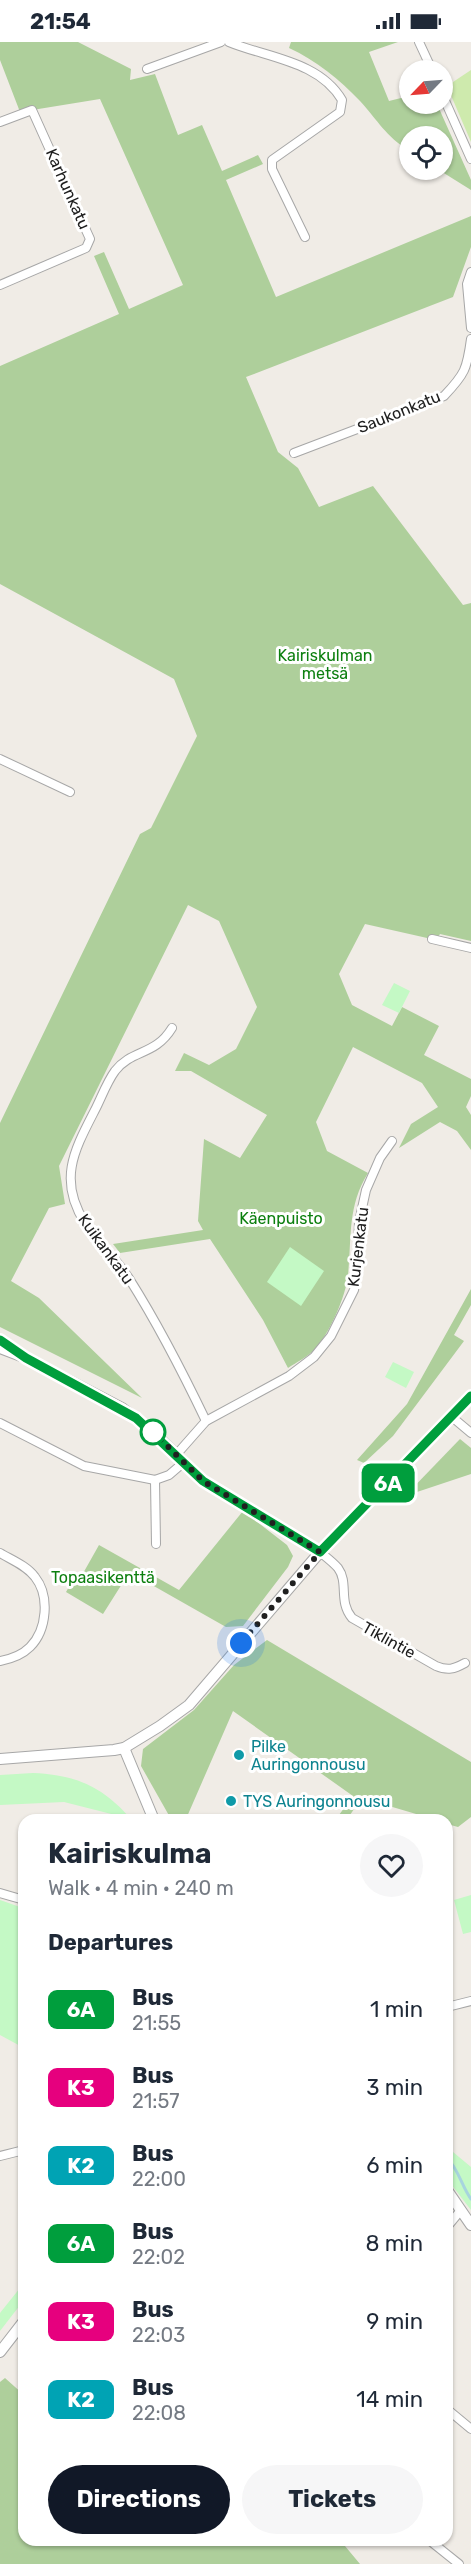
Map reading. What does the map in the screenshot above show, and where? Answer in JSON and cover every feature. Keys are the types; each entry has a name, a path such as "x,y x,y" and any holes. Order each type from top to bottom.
{"street":[{"path":"147,69 221,42"},
{"path":"229,42 289,62 316,74 334,87 342,100 340,112 272,160 272,169 305,237"},
{"path":"419,42 427,60"},
{"name":"Karhunkatu","path":"0,123 32,110 90,239 86,248 0,285"},
{"path":"451,114 471,159"},
{"path":"471,272 467,284 471,328"},
{"name":"Saukonkatu","path":"294,453 444,396 460,379 468,364 471,339"},
{"path":"0,759 70,792"},
{"path":"432,939 471,948"},
{"name":"Kuikankatu","path":"172,1028 165,1040 133,1057 115,1072 78,1144 69,1169 73,1200 85,1224 127,1276 159,1327 206,1421"},
{"name":"Kurjenkatu","path":"154,1479 169,1475 206,1421 289,1376 314,1357 331,1336 354,1290 357,1275 359,1222 366,1190 380,1158 392,1141"},
{"path":"0,1340 26,1358"},
{"path":"0,1348 26,1358 122,1408 153,1432 203,1481 320,1552"},
{"path":"0,1759 84,1754 124,1748 189,1705 320,1552 471,1396"},
{"path":"452,1417 471,1433"},
{"path":"0,1423 78,1464 154,1479 156,1544"},
{"name":"Tiklintie","path":"320,1552 337,1567 341,1574 343,1601 352,1618 446,1670 455,1669 465,1663"},
{"path":"0,1553 27,1568 37,1579 43,1592 45,1608 40,1629 30,1647 18,1655 0,1661"},
{"path":"124,1748 152,1814"},
{"path":"0,1893 18,1898"},
{"path":"453,2006 471,2001"},
{"path":"0,2156 18,2152"},
{"path":"453,2199 471,2225"},
{"path":"453,2220 461,2210"},
{"path":"0,2352 18,2329"},
{"path":"453,2414 471,2429"},
{"path":"436,2546 459,2564"}],"green space":[{"name":"Kairiskulman metsä","path":"0,42 78,42 131,69 130,80 155,74 178,135 202,125 222,171 258,155 263,164 226,180 276,297 471,216 471,247 453,297 246,377 278,452 298,468 319,507 373,486 463,605 471,603 471,941 440,934 436,940 365,924 339,974 352,1005 392,1026 402,1007 439,1026 424,1055 471,1079 471,1096 466,1107 471,1115 471,1150 457,1131 440,1122 399,1148 411,1124 438,1107 422,1083 353,1047 316,1122 327,1151 368,1173 353,1210 347,1284 336,1315 320,1343 308,1355 288,1368 263,1320 210,1239 120,1253 113,1244 203,1230 198,1221 204,1139 240,1158 267,1115 191,1071 175,1071 184,1053 209,1065 236,1049 257,1007 219,921 188,905 59,1166 65,1204 49,1208 11,1281 39,1298 142,1398 0,1327 0,1123 140,834 151,828 197,736 174,679 0,584 0,366 119,314 94,256 104,252 129,309 183,285 100,99 20,112 0,60"},
{"path":"291,42 398,42 369,52 389,101 399,98 399,114 441,114 447,126 399,126 399,143 336,78 289,48"},
{"path":"471,70 471,142 453,100 453,82"},
{"path":"453,140 471,180 471,190 453,179"},
{"path":"394,983 410,991 399,1013 382,1005"},
{"path":"290,1247 324,1271 301,1306 267,1282"},
{"path":"471,1289 471,1305 454,1335 464,1341 393,1436 364,1463 357,1460 407,1404"},
{"path":"393,1362 414,1372 406,1388 385,1377"},
{"path":"460,1439 471,1448 471,1474 405,1496"},
{"name":"Topaasikenttä","path":"243,1511 287,1545 293,1556 288,1567 243,1626 226,1627 152,1585 127,1576 103,1614 66,1592 70,1585 77,1584 99,1545 179,1590"},
{"path":"267,1640 471,1762 471,1817 458,1827 453,1826 453,1814 416,1814 362,1798 351,1814 340,1814 353,1796 233,1711 188,1814 168,1814 141,1766 143,1749 194,1710 234,1665"},
{"path":"48,1774 75,1780 99,1790 126,1814 111,1814 64,1802 0,1805 0,1775"},
{"path":"471,1895 471,1932 463,1934 454,1900"},
{"path":"0,1900 18,1906 18,2045 0,2035"},
{"path":"453,2152 471,2167 471,2210 453,2187"},
{"path":"18,2290 18,2308 0,2331 0,2313"},
{"path":"5,2378 18,2390 18,2546 345,2546 360,2564 0,2564 0,2382"}],"waterway":[{"path":"453,2166 471,2199"}],"bus line":[{"name":"6A","path":"0,1340 26,1358 122,1408 153,1432 187,1468 203,1481 320,1552 471,1396"}],"place":[{"name":"Pilke Auringonnousu","path":"239,1755"},
{"name":"TYS Auringonnousu","path":"231,1801"}],"route":[{"path":"153,1432 187,1468 203,1481 320,1552 241,1643"}],"park label":[{"name":"Käenpuisto","path":"281,1218"}]}
